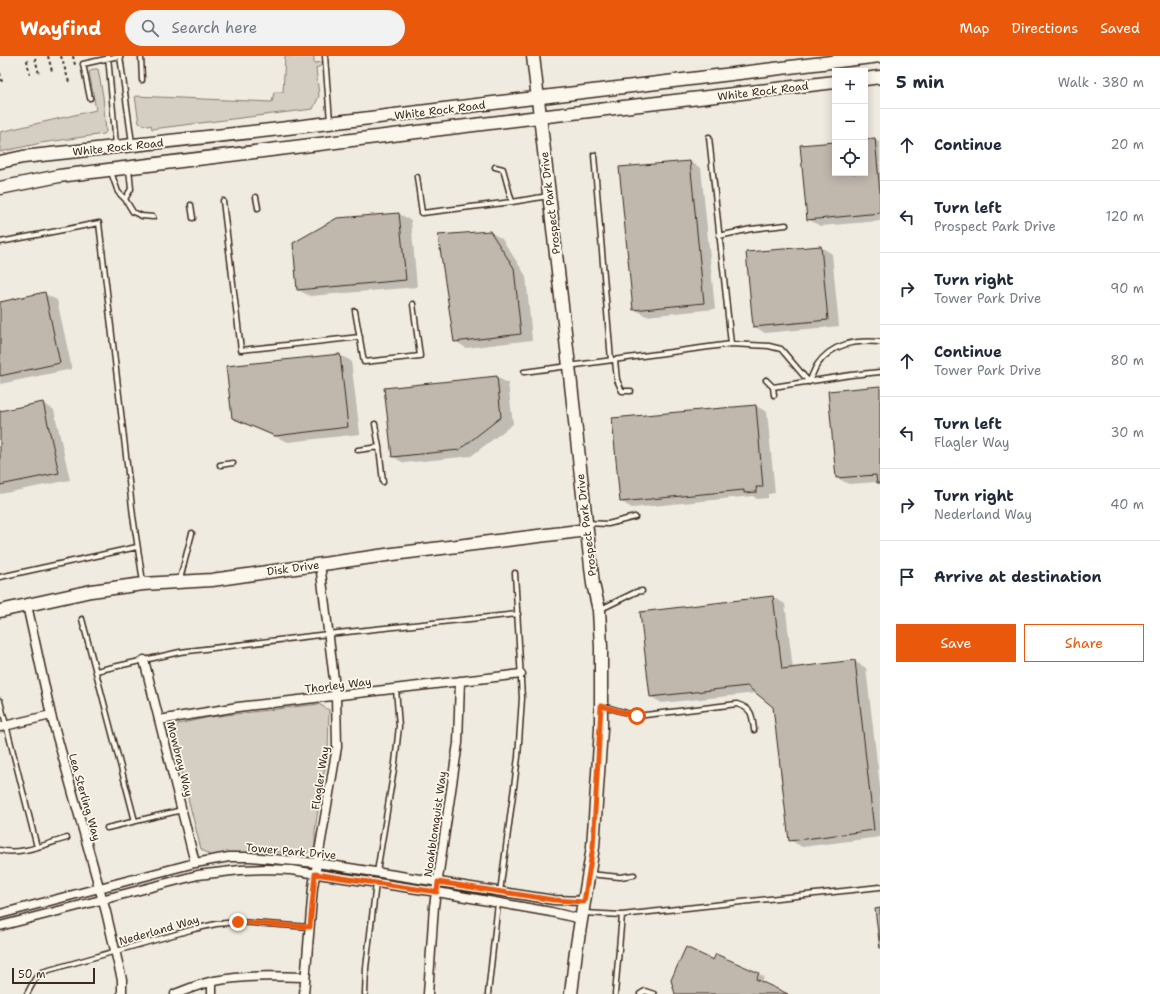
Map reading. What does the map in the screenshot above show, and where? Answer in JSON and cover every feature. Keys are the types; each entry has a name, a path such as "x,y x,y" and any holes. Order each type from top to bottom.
{"main road":[{"name":"Prospect Park Drive","path":"533,56 539,98 539,116 593,584 599,610 601,706 593,847 582,911 571,994"},
{"name":"White Rock Road","path":"0,162 23,157 132,146 880,56"},
{"path":"868,79 880,77"},
{"name":"White Rock Road","path":"0,188 45,178 539,116 832,82"},
{"name":"Disk Drive","path":"0,611 91,591 143,584 212,580 587,527"}],"street":[{"name":"Flagler Way","path":"304,994 304,978 315,874 337,747 336,696 320,564"},
{"name":"Lea Sterling Way","path":"27,605 51,715 100,888 116,951 122,980 122,994"},
{"name":"Mowbray Way","path":"144,660 195,863"},
{"name":"Thorley Way","path":"159,720 238,707 520,674"},
{"name":"Noahblomquist Way","path":"428,994 434,906 458,743 460,681"},
{"path":"3,726 51,715"},
{"name":"Tower Park Drive","path":"0,914 195,863 229,858 250,857 317,863 554,900 582,911"},
{"name":"Tower Park Drive","path":"0,926 198,875 217,872 267,869 315,874 437,892 551,912 582,911"},
{"path":"175,994 212,982 232,978 304,978"},
{"path":"212,982 212,994"}],"lane":[{"path":"90,98 83,64 108,57 120,56 132,146"},
{"path":"141,56 142,80"},
{"path":"325,56 330,122"},
{"path":"108,57 116,147"},
{"path":"709,137 731,344"},
{"path":"594,155 613,360 617,380 622,391 632,391"},
{"path":"495,167 503,169 512,202"},
{"path":"125,199 131,189 129,168"},
{"path":"111,170 118,192 125,199 133,212 142,216 152,217"},
{"path":"417,177 422,213 549,196"},
{"path":"256,197 258,208"},
{"path":"223,201 241,350 360,337"},
{"path":"191,205 193,218"},
{"path":"0,242 99,222 137,548 143,584"},
{"path":"719,236 751,229 786,225"},
{"path":"355,311 364,362 420,356 413,304"},
{"path":"809,382 817,365 828,352 839,346 853,342 880,342"},
{"path":"524,372 731,344 769,346 781,349 809,382"},
{"path":"773,387 880,372"},
{"path":"766,380 773,387 774,395"},
{"path":"375,424 383,482"},
{"path":"358,450 379,447"},
{"path":"220,465 233,463"},
{"path":"587,527 608,524 635,517"},
{"path":"180,582 192,532"},
{"path":"0,577 137,548"},
{"path":"500,892 518,757 522,698 516,573"},
{"path":"599,610 636,592 642,591"},
{"path":"96,671 180,652 328,634 518,614"},
{"path":"82,619 135,821"},
{"path":"377,872 395,763 399,726 396,689"},
{"path":"0,701 3,726 37,847"},
{"path":"601,706 637,716 737,704 746,707 752,714 754,730"},
{"path":"107,828 182,810"},
{"path":"0,850 13,851 37,847 67,838"},
{"path":"589,874 620,877 634,875"},
{"path":"365,994 366,968 376,883"},
{"path":"582,911 622,915 880,887"},
{"path":"488,994 498,903"},
{"path":"615,994 622,915"},
{"name":"Nederland Way","path":"27,994 35,979 42,972 194,928 238,922 310,927"},
{"path":"640,994 645,992 654,994"}],"path":[{"path":"48,56 52,71"},
{"path":"61,56 69,82"},
{"path":"73,56 76,66"},
{"path":"36,58 39,74"},
{"path":"27,60 30,76"},
{"path":"0,73 2,82"}],"shaded area":[{"path":"285,56 314,56 314,63 323,62 323,65 316,68 319,96 313,109 152,129 151,125 148,126 139,123 135,96 272,102 274,92 283,92"},
{"path":"93,69 98,69 103,96 106,132 104,134 41,143 0,152 0,132 96,110 89,72"},
{"path":"319,704 329,710 328,754 321,787 315,831 315,847 307,853 262,851 211,856 201,849 171,732 178,724 210,717"}],"building":[{"path":"875,138 880,193 880,213 807,220 800,145 832,142 832,176 868,176 868,139"},
{"path":"690,161 704,303 633,310 619,167"},
{"path":"399,213 406,280 297,290 293,243 337,218"},
{"path":"490,231 514,268 521,334 454,342 438,235"},
{"path":"821,246 828,320 753,327 746,252"},
{"path":"45,292 60,363 0,376 0,302"},
{"path":"340,354 348,427 275,436 232,418 226,366"},
{"path":"497,376 501,417 459,450 392,457 384,388"},
{"path":"880,386 880,483 877,483 876,475 836,478 828,391"},
{"path":"43,402 59,473 0,485 0,411"},
{"path":"756,405 763,487 756,487 757,492 744,493 744,490 620,502 612,418"},
{"path":"773,596 782,669 855,660 874,830 789,841 773,707 747,686 650,697 640,612"},
{"path":"880,908 880,949 875,909"},
{"path":"686,947 713,960 716,954 759,973 756,979 788,994 675,994 671,980"}],"route":[{"path":"238,922 310,927 315,874 437,892 438,882 554,900 584,902 593,847 601,729 601,706 637,716"}]}
